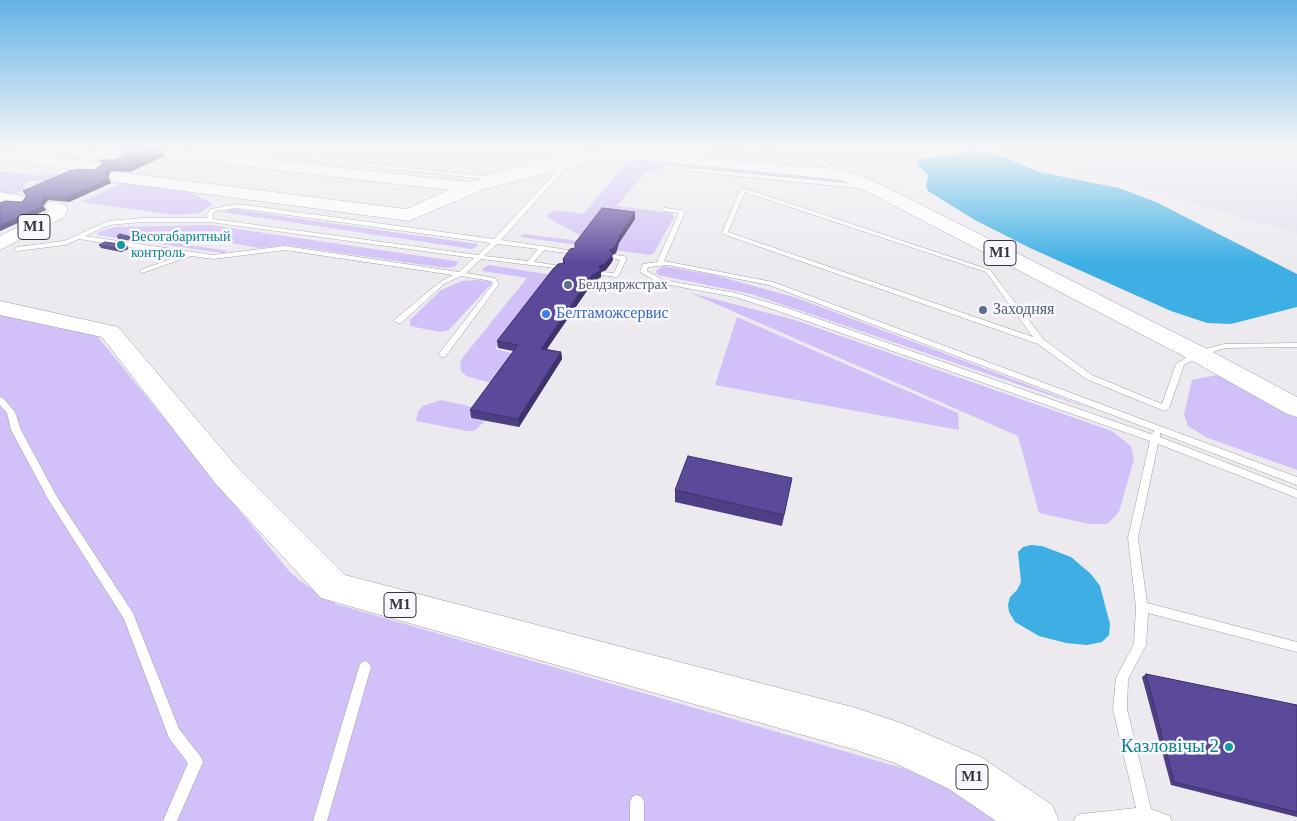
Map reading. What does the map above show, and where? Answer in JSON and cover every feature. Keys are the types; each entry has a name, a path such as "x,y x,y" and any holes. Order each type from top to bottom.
{"highway":[{"name":"М1","path":"210,187 224,192 446,197 477,187"},
{"name":"М1","path":"355,187 446,197"},
{"name":"М1","path":"355,187 446,197"},
{"name":"М1","path":"355,187 446,197"},
{"name":"М1","path":"874,188 1198,354 1297,408"},
{"name":"М1","path":"0,308 110,332 226,475 334,587 893,741 930,755 965,773 1036,821"}],"lane":[{"path":"412,187 446,197"},
{"path":"398,321 442,283 461,274 497,240 543,187"},
{"path":"867,187 874,188"},
{"path":"1041,342 988,271 743,190 725,233 1041,342 1089,377 1165,408 1180,364 1198,354 1224,346 1297,345"},
{"path":"224,192 237,206"},
{"path":"386,226 446,197"},
{"path":"210,220 210,214 213,210 237,206 574,252"},
{"path":"660,264 682,212 665,210"},
{"path":"21,230 65,243 108,223 142,220 210,220 561,268"},
{"path":"78,237 213,257 285,248 493,279 496,284 442,355"},
{"path":"528,264 543,247"},
{"path":"142,271 190,254"},
{"path":"604,274 616,275 624,258 614,257"},
{"path":"1297,482 1156,434 781,309 736,295 661,282 643,272 645,265 668,263 771,283 1156,434 1297,494"},
{"path":"0,400 11,412 16,430 53,499 129,617 174,732 196,762 170,821"},
{"path":"1148,818 1120,709 1122,678 1140,645 1142,607 1133,538 1156,434"},
{"path":"1142,607 1297,647"},
{"path":"320,821 365,667"},
{"path":"637,821 638,802"},
{"path":"1081,821 1148,818 1165,821"}],"shaded area":[{"path":"0,187 26,188 18,193 6,195 0,191"},
{"path":"112,187 171,187 189,192 212,203 211,206 200,213 175,215 81,202"},
{"path":"606,187 632,187 617,206 671,213 674,217 654,253 650,255 615,250 635,219 584,237 548,218 546,215 556,210 583,214"},
{"path":"1137,187 1297,187 1297,234"},
{"path":"232,209 477,244 478,246 472,249 222,212"},
{"path":"210,225 458,262 456,266 446,268 285,245 260,248 193,237 182,244 228,251 223,253 97,235 98,232 116,227"},
{"path":"524,234 581,241 577,245 520,237"},
{"path":"489,265 553,275 495,349 517,354 495,384 466,376 461,371 460,363 527,278 483,271 482,269"},
{"path":"663,266 714,275 797,298 1100,412 751,294 658,275 656,272"},
{"path":"462,281 493,282 449,330 439,332 410,326 410,320 441,290"},
{"path":"691,293 795,320 1112,431 1131,446 1134,459 1119,512 1107,524 1089,524 1039,513 1018,436"},
{"path":"0,313 92,333 97,336 289,571 299,580 336,604 926,775 1009,821 0,821"},
{"path":"737,317 958,413 959,430 715,385"},
{"path":"1217,375 1297,417 1297,470 1208,438 1188,426 1184,415 1192,380"},
{"path":"441,400 477,408 469,418 485,421 474,431 467,431 416,421 418,412 423,406"}],"water":[{"path":"926,187 1119,188 1156,202 1297,274 1297,307 1231,324 1207,323 1171,311 1030,248 975,220 928,191"},
{"path":"1031,545 1042,546 1071,557 1091,574 1100,586 1110,624 1109,635 1102,642 1087,645 1066,643 1039,636 1015,622 1009,612 1008,605 1010,597 1017,590 1021,582 1018,552 1023,547"}],"building":[{"path":"31,187 90,187 66,198 45,196 41,202 43,206 0,226 0,203 5,201 22,202 27,196 23,191"},
{"path":"602,208 635,212 615,247 609,250 612,253 611,256 605,264 599,266 601,270 592,275 541,349 561,352 518,419 470,410 518,345 497,341 553,269 558,264 565,263 563,259 570,249 575,248 575,243"},
{"path":"120,234 139,239 117,236"},
{"path":"105,242 127,245 119,249 99,245"},
{"path":"688,456 792,478 784,515 675,490"},
{"name":"Казловічы 2","path":"1146,674 1297,705 1297,812 1174,782"}],"place":[{"name":"Весогабаритный контроль","path":"121,245"},
{"name":"Белдзяржстрах","path":"568,285"},
{"name":"Заходняя","path":"983,310"},
{"name":"Белтаможсервис","path":"546,314"},
{"name":"Казловічы 2","path":"1229,747"}]}
